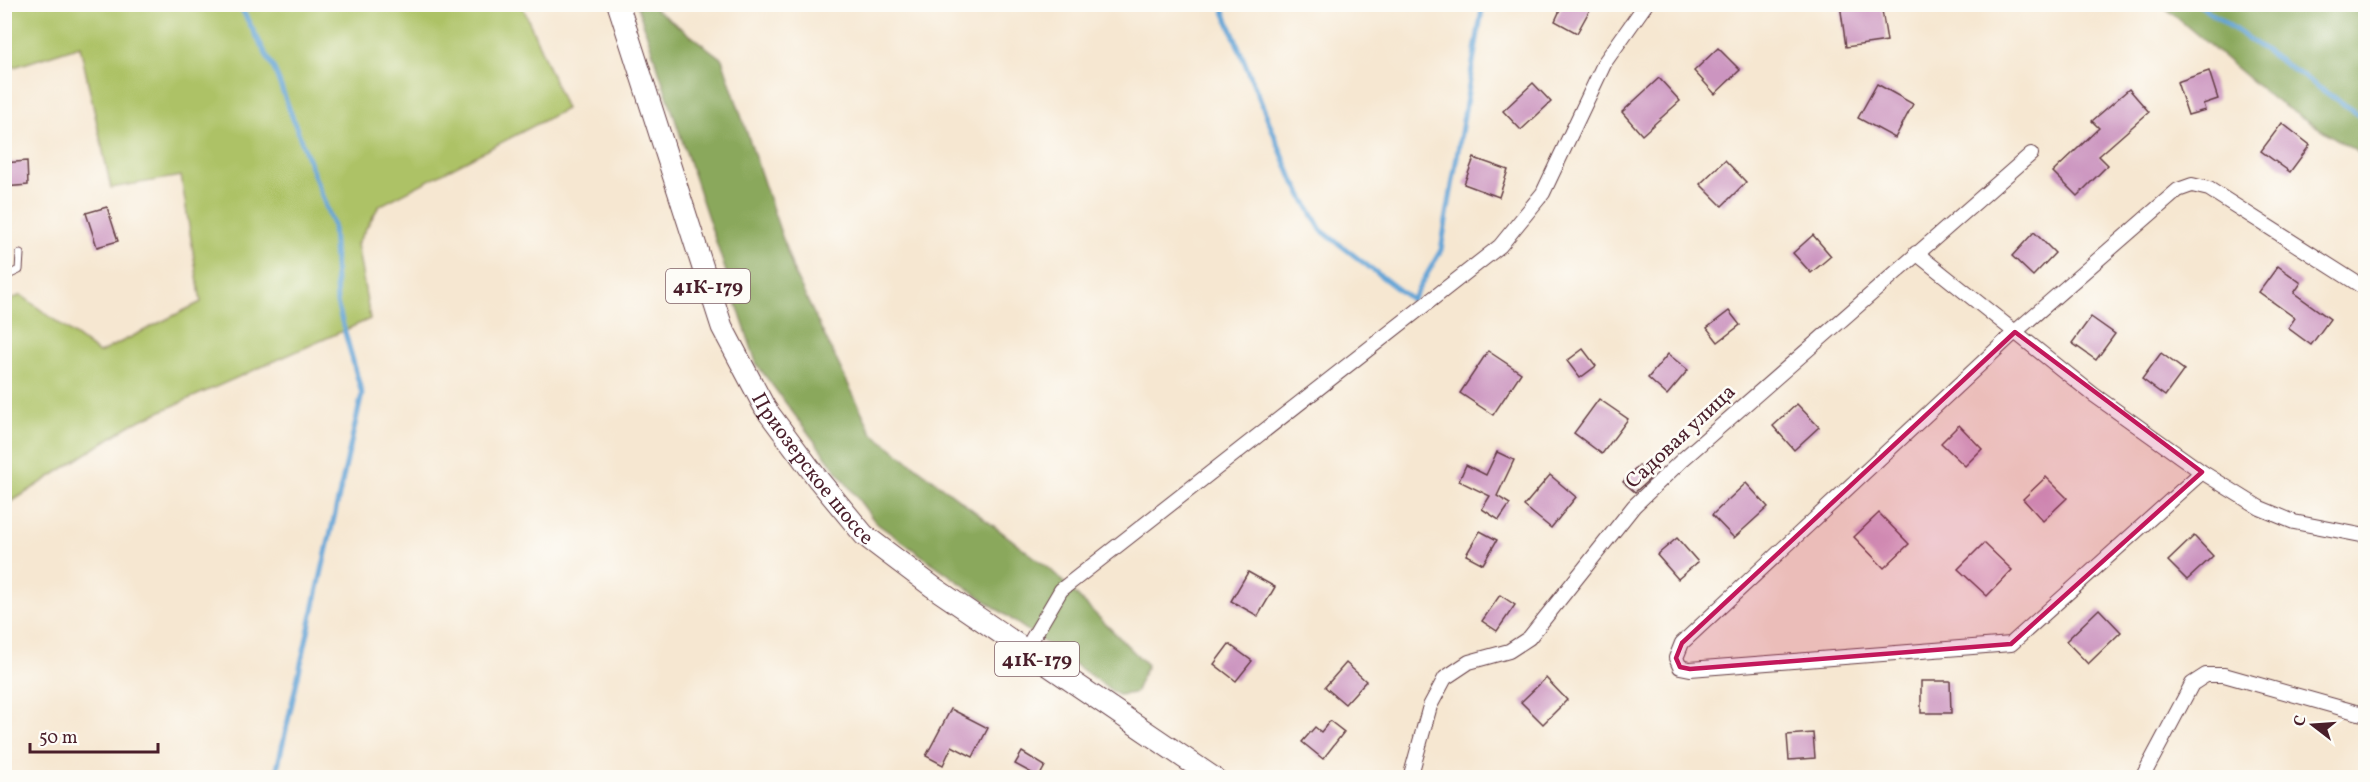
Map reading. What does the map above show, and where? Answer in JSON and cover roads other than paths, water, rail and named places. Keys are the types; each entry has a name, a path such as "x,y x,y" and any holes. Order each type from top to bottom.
{"main road":[{"name":"Приозерское шоссе","path":"618,4 722,327 765,408 817,478 864,534 933,588 1214,777"}],"street":[{"path":"1025,651 1061,590 1500,246 1542,193 1605,62 1646,4"},
{"name":"Садовая улица","path":"1410,777 1430,706 1445,678 1469,662 1509,651 1529,638 1634,506 1682,460 2031,154"},
{"path":"2202,472 2011,644 1690,669 1680,667 1676,658 1682,643 2015,332 2178,190 2192,185 2209,189 2366,289"},
{"path":"1916,253 2094,395 2202,472 2260,508 2294,522 2366,536"},
{"path":"2142,777 2192,684 2206,675 2224,675 2366,715"}],"lane":[{"path":"4,277 19,270 21,254"}],"waterway":[{"path":"239,4 275,71 333,225 337,303 362,394 275,778"},
{"path":"1221,4 1291,176 1321,230 1412,300 1441,250 1483,4"},
{"path":"2198,4 2366,120"}]}
